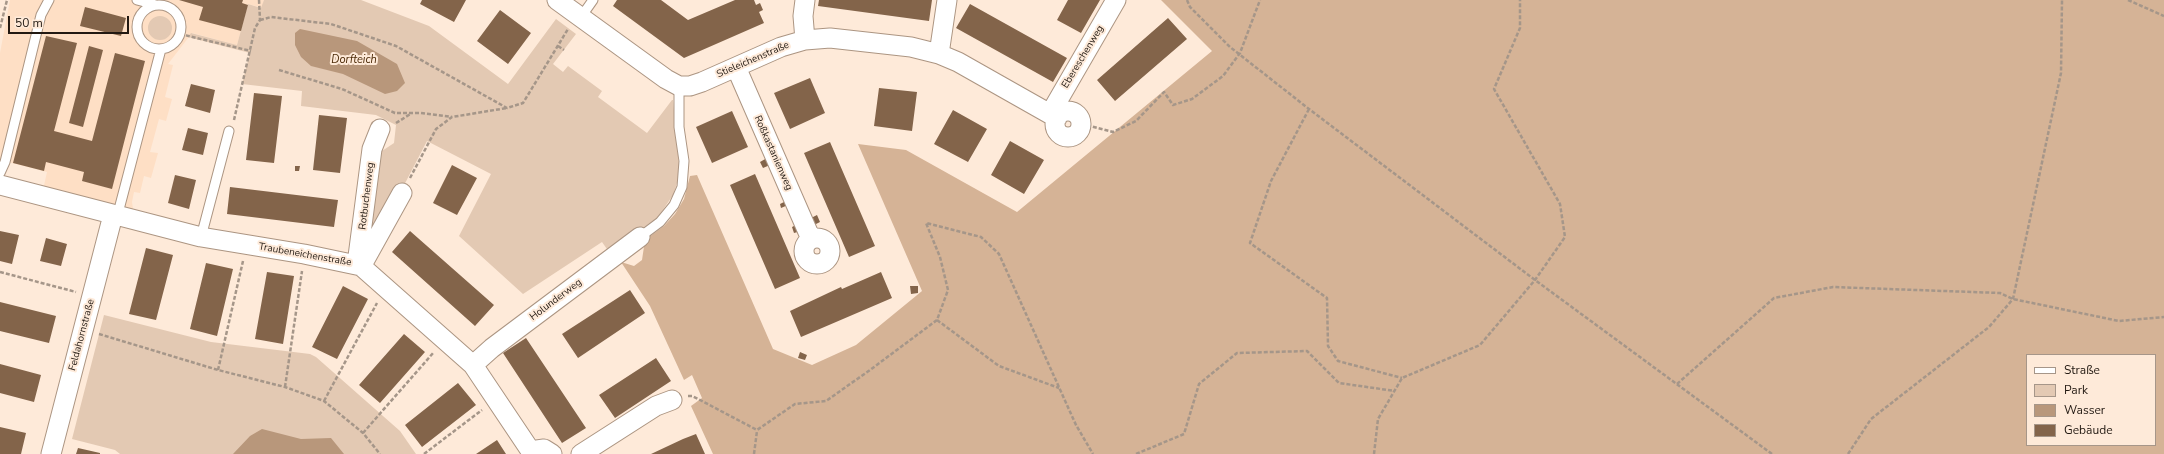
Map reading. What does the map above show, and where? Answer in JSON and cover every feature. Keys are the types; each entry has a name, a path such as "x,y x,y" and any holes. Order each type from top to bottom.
{"street":[{"path":"557,0 666,80 679,86"},
{"path":"805,0 803,16 805,40"},
{"path":"939,54 947,0"},
{"name":"Ebereschenweg","path":"1053,116 1116,0"},
{"name":"Stieleichenstraße","path":"679,86 690,86 702,82 781,47 805,40 830,38 911,48 939,54 958,62 1053,116"},
{"name":"Roßkastanienweg","path":"736,67 811,239"},
{"path":"1053,116 1063,112 1073,112 1080,118 1081,127"},
{"name":"Rotbuchenweg","path":"359,265 372,149 380,129"},
{"name":"Traubeneichenstraße","path":"0,185 115,216 201,237 304,254 359,265 446,339 473,365 497,399 531,453 544,449 552,454"},
{"name":"Rotbuchenweg","path":"359,265 402,193"},
{"name":"Feldahornstraße","path":"51,454 83,329 115,216"},
{"name":"Holunderweg","path":"473,365 492,348 640,237"},
{"path":"581,454 656,406 672,400"}],"lane":[{"path":"0,173 5,162 41,15 49,0"},
{"path":"137,0 170,7 175,11 181,22 180,34 173,44 161,49 144,43 138,32 138,19 152,6 158,5"},
{"path":"579,16 593,0"},
{"path":"115,216 161,49"},
{"path":"640,237 660,222 674,205 682,186 684,161 679,127 679,86"},
{"path":"201,237 229,131"}],"path":[{"path":"0,28 7,0"},
{"path":"229,131 234,121 255,28 260,20 260,0"},
{"path":"1187,0 1190,7 1230,47 1309,109 1535,280 1772,454"},
{"path":"1081,127 1090,126 1113,132 1136,121 1164,92 1173,105 1192,99 1223,76 1240,54 1260,0"},
{"path":"1309,109 1271,182 1250,242 1327,298 1328,346 1338,361 1402,378 1480,345 1535,280 1565,237 1560,204 1494,89 1520,28 1520,0"},
{"path":"1848,454 1871,419 1989,327 2013,299 2061,73 2062,0"},
{"path":"2128,0 2164,16"},
{"path":"279,70 342,89 395,113 421,113 452,117 507,108 523,103 558,46 579,16"},
{"path":"260,20 271,17 331,24 396,46 507,108"},
{"path":"180,34 251,51"},
{"path":"558,46 564,50"},
{"path":"402,193 436,129 452,117"},
{"path":"754,454 757,430 795,404 826,401 937,320 948,290 940,257 926,223 981,237 999,254 1076,425 1093,454"},
{"path":"218,370 247,245"},
{"path":"284,387 304,254"},
{"path":"0,272 92,297"},
{"path":"324,401 386,287"},
{"path":"1677,384 1774,298 1833,287 2000,293 2013,299 2118,321 2164,317"},
{"path":"937,320 999,366 1060,388"},
{"path":"83,329 218,370 284,387 324,401 363,433 380,454"},
{"path":"363,433 446,339"},
{"path":"1136,454 1184,434 1199,384 1237,353 1307,351 1339,383 1395,391"},
{"path":"1374,454 1378,419 1402,378"},
{"path":"672,400 692,396 757,430"},
{"path":"424,454 497,399"}],"shaded area":[{"path":"10,0 264,0 262,8 248,4 237,45 192,33 168,64 173,65 165,97 172,99 166,121 159,119 150,152 158,153 151,178 144,176 140,193 134,192 132,202 133,209 140,215 43,190 47,172 0,160 0,53"},
{"path":"1161,0 2164,0 2164,454 713,454 691,406 702,398 692,375 684,380 650,306 621,262 634,266 642,260 645,240 664,226 675,214 684,199 690,176 697,175 773,349 812,365 856,345 922,291 858,144 906,150 1017,212 1212,51"}],"green space":[{"path":"264,0 361,0 429,26 508,84 556,19 576,34 553,64 563,72 568,66 602,91 598,97 647,133 673,100 679,165 678,180 673,195 658,217 609,252 602,242 523,294 459,236 491,174 427,141 401,191 371,234 379,153 394,143 396,125 376,115 301,106 302,91 242,84 250,53 188,37 191,33 237,45 248,4 261,8"},
{"path":"160,16 169,19 172,28 169,37 160,40 151,37 148,28 151,19"},
{"path":"104,315 211,342 310,354 316,357 400,431 416,454 120,454 115,450 72,439"}],"water":[{"name":"Dorfteich","path":"300,29 357,41 397,64 405,83 397,91 385,94 343,74 311,66 301,57 295,45 295,33"},
{"path":"262,429 301,439 331,438 344,454 233,454 250,436"}],"building":[{"path":"179,0 243,0 242,3 248,5 241,31 199,20 203,7"},
{"path":"422,0 466,0 454,22 420,4"},
{"path":"617,0 661,0 688,20 735,0 754,0 756,5 760,3 763,10 759,12 764,23 684,58 613,6"},
{"path":"819,0 932,0 929,21 818,6"},
{"path":"1068,0 1100,0 1081,33 1057,20"},
{"path":"970,4 1067,58 1053,82 956,28"},
{"path":"85,7 126,18 121,36 80,26"},
{"path":"500,10 531,33 508,64 477,41"},
{"path":"1168,18 1187,39 1115,101 1097,80"},
{"path":"46,36 77,43 54,131 92,141 115,53 145,61 112,189 82,181 84,172 46,162 44,171 13,163"},
{"path":"89,46 103,50 83,127 69,123"},
{"path":"810,78 825,113 790,129 774,93"},
{"path":"191,84 215,90 210,113 185,106"},
{"path":"879,88 917,92 912,131 874,126"},
{"path":"254,93 282,96 274,163 246,160"},
{"path":"953,110 987,129 968,162 934,144"},
{"path":"732,111 748,147 712,163 696,127"},
{"path":"319,115 347,118 340,173 313,170"},
{"path":"188,128 208,133 203,155 182,150"},
{"path":"1010,141 1044,160 1024,194 991,175"},
{"path":"830,142 875,246 849,257 804,153"},
{"path":"767,158 770,165 763,168 760,162"},
{"path":"452,165 477,178 457,215 433,203"},
{"path":"295,166 300,166 299,171 295,171"},
{"path":"755,174 800,278 775,289 730,185"},
{"path":"175,175 196,180 189,209 168,203"},
{"path":"230,187 338,200 334,227 227,214"},
{"path":"786,201 788,205 781,208 780,204"},
{"path":"817,215 820,222 814,225 811,218"},
{"path":"798,224 801,231 794,233 792,227"},
{"path":"0,231 19,235 12,264 0,261"},
{"path":"410,231 494,305 475,326 392,252"},
{"path":"46,238 67,244 61,266 40,261"},
{"path":"146,248 173,255 156,320 129,314"},
{"path":"206,263 233,269 217,336 190,329"},
{"path":"267,272 294,276 283,344 255,339"},
{"path":"881,272 892,298 801,337 790,311 841,287 842,289"},
{"path":"343,286 368,299 337,359 312,347"},
{"path":"910,286 918,286 918,293 911,294"},
{"path":"630,290 645,313 578,358 562,334"},
{"path":"0,302 56,316 49,343 0,331"},
{"path":"404,334 425,352 380,403 359,385"},
{"path":"526,338 586,428 562,443 503,353"},
{"path":"800,352 807,355 805,360 798,358"},
{"path":"656,358 671,381 615,418 599,395"},
{"path":"0,364 41,375 34,402 0,393"},
{"path":"458,383 476,405 422,447 405,425"},
{"path":"0,427 26,433 21,454 0,454"},
{"path":"696,434 705,454 651,454 683,439"},
{"path":"497,440 506,454 476,454"},
{"path":"78,448 100,453 100,454 76,454"}]}
